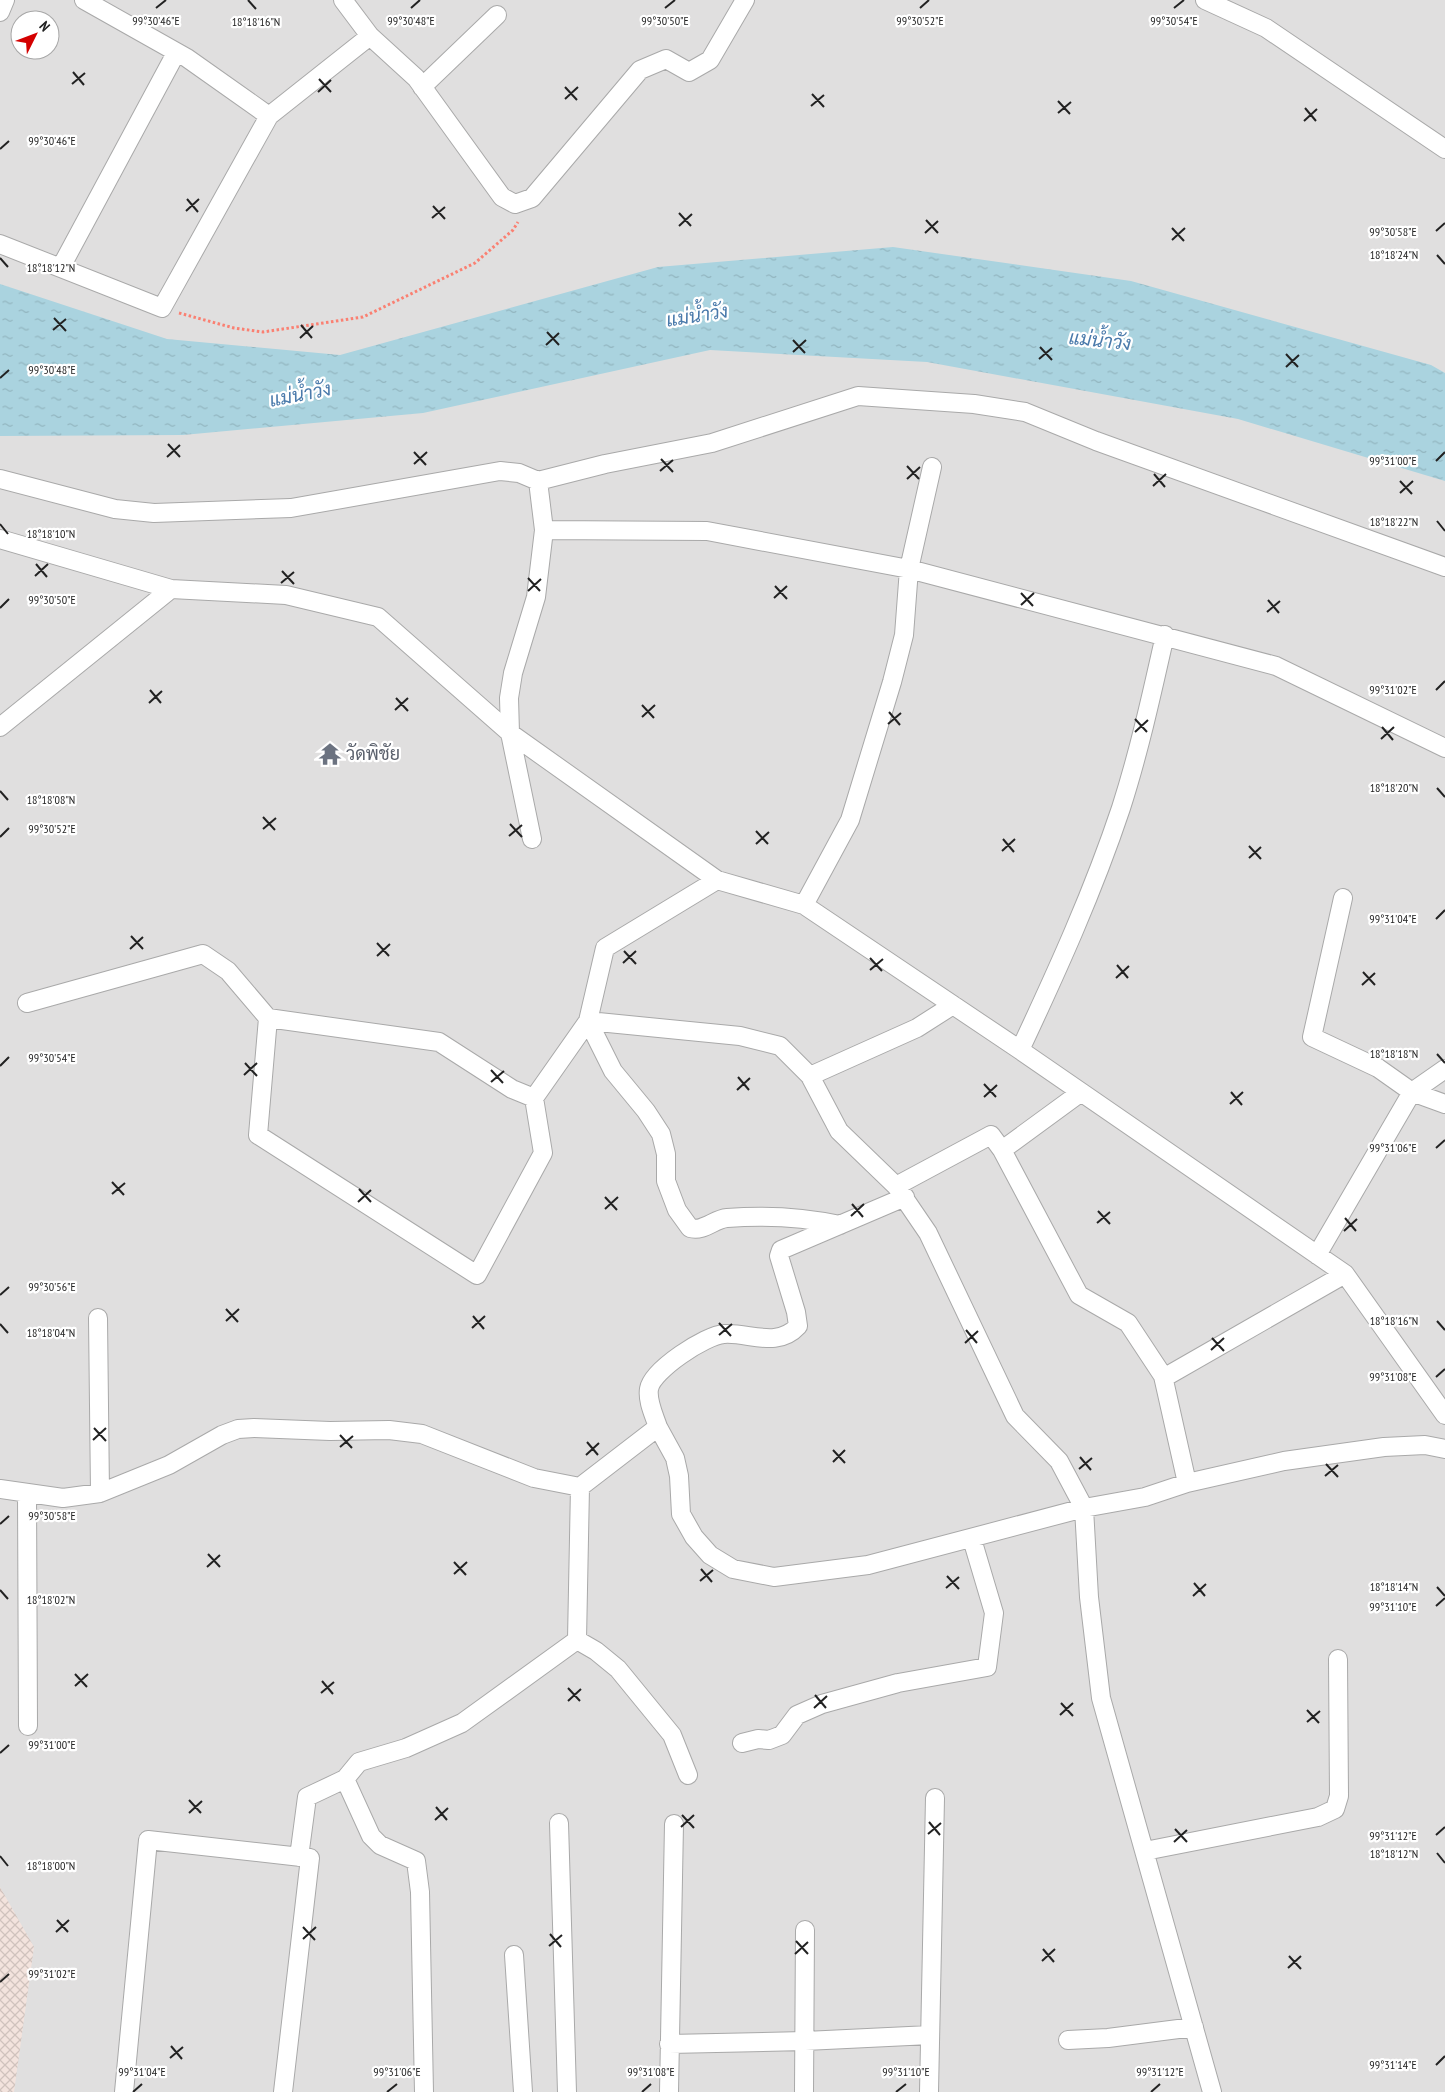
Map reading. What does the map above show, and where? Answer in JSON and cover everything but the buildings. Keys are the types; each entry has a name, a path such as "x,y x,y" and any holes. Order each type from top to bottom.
{"street":[{"path":"0,12 6,0"},
{"path":"84,0 187,58 269,116"},
{"path":"343,0 370,36 416,78 502,197 515,204 532,198 640,70 666,59 689,72 710,60 745,0"},
{"path":"1205,0 1266,28 1445,149"},
{"path":"422,86 497,15"},
{"path":"0,244 162,308 269,116 370,36"},
{"path":"61,267 176,53"},
{"path":"0,479 115,509 154,513 291,508 500,471 519,473 538,481 604,464 712,443 858,396 974,404 1024,412 1096,441 1445,568"},
{"path":"804,905 850,820 904,635 909,569 932,467"},
{"path":"532,839 510,733 510,686 536,597 544,530 538,481"},
{"path":"544,530 707,531 909,569 1276,666 1445,748"},
{"path":"0,539 171,589 286,594 378,616 510,733 717,880 804,905 1020,1050 1345,1274 1445,1415"},
{"path":"0,727 171,589"},
{"path":"1020,1050 1074,935 1121,808 1147,715 1165,636"},
{"path":"268,1018 258,1135 477,1275 543,1153 534,1098 588,1021 605,948 717,880"},
{"path":"1343,898 1312,1037 1378,1068 1412,1092 1445,1104"},
{"path":"27,1003 204,954 228,971 268,1018 439,1042 512,1089 534,1098"},
{"path":"810,1076 917,1028 952,1005"},
{"path":"588,1021 740,1036 780,1046 810,1076 839,1131 900,1191 928,1233 1015,1416 1059,1461 1084,1508 1089,1597 1100,1698 1212,2092"},
{"path":"588,1021 614,1071 646,1111 661,1134 666,1154 666,1181 677,1210 690,1228 700,1229 724,1218 779,1218 840,1225"},
{"path":"1317,1255 1412,1092 1445,1069"},
{"path":"1002,1150 1080,1093"},
{"path":"1187,1482 1163,1376 1128,1323 1079,1295 1002,1150 991,1135 900,1191 840,1225 782,1249 779,1254 796,1312 798,1326 787,1334 766,1339 725,1334 713,1336 680,1356 657,1375 649,1389 651,1404 658,1427 675,1458 679,1476 681,1514 694,1537 710,1555 733,1569 774,1577 868,1565 1084,1508 1145,1497 1187,1482 1284,1461 1384,1447 1425,1445 1445,1449"},
{"path":"1163,1376 1168,1376 1345,1274"},
{"path":"98,1318 100,1493"},
{"path":"0,1489 63,1498 100,1493 169,1465 222,1435 238,1429 254,1428 330,1431 389,1430 422,1434 534,1478 580,1487 658,1427"},
{"path":"577,1640 580,1487"},
{"path":"27,1493 28,1726"},
{"path":"742,1743 758,1739 769,1740 782,1735 797,1715 822,1704 898,1683 987,1667 994,1612 972,1538"},
{"path":"577,1640 596,1651 618,1669 672,1735 688,1775"},
{"path":"298,1857 307,1796 345,1779 359,1762 406,1748 462,1723 577,1640"},
{"path":"1144,1851 1318,1817 1335,1809 1339,1796 1338,1659"},
{"path":"345,1779 371,1836 380,1846 416,1861 420,1892 424,2092"},
{"path":"929,2092 935,1798"},
{"path":"559,1823 567,2092"},
{"path":"668,2092 674,1824"},
{"path":"124,2092 148,1840 310,1858 283,2092"},
{"path":"804,2092 805,1930"},
{"path":"514,1956 523,2092"},
{"path":"1068,2040 1108,2038 1194,2027"},
{"path":"669,2044 805,2041 930,2035"}],"path":[{"path":"162,308 234,328 263,332 363,317 475,264 513,230 532,198"}],"shaded area":[{"path":"0,0 1445,0 1445,2092 0,2092"},
{"path":"0,1887 34,1947 14,2092 0,2092"}],"water":[{"name":"แม่น้ำวัง","path":"893,247 1131,281 1431,365 1445,373 1445,481 1238,419 927,362 710,350 423,413 183,435 0,436 0,284 167,339 340,355 658,267"}],"place":[{"name":"วัดพิชัย","path":"330,754"}]}
